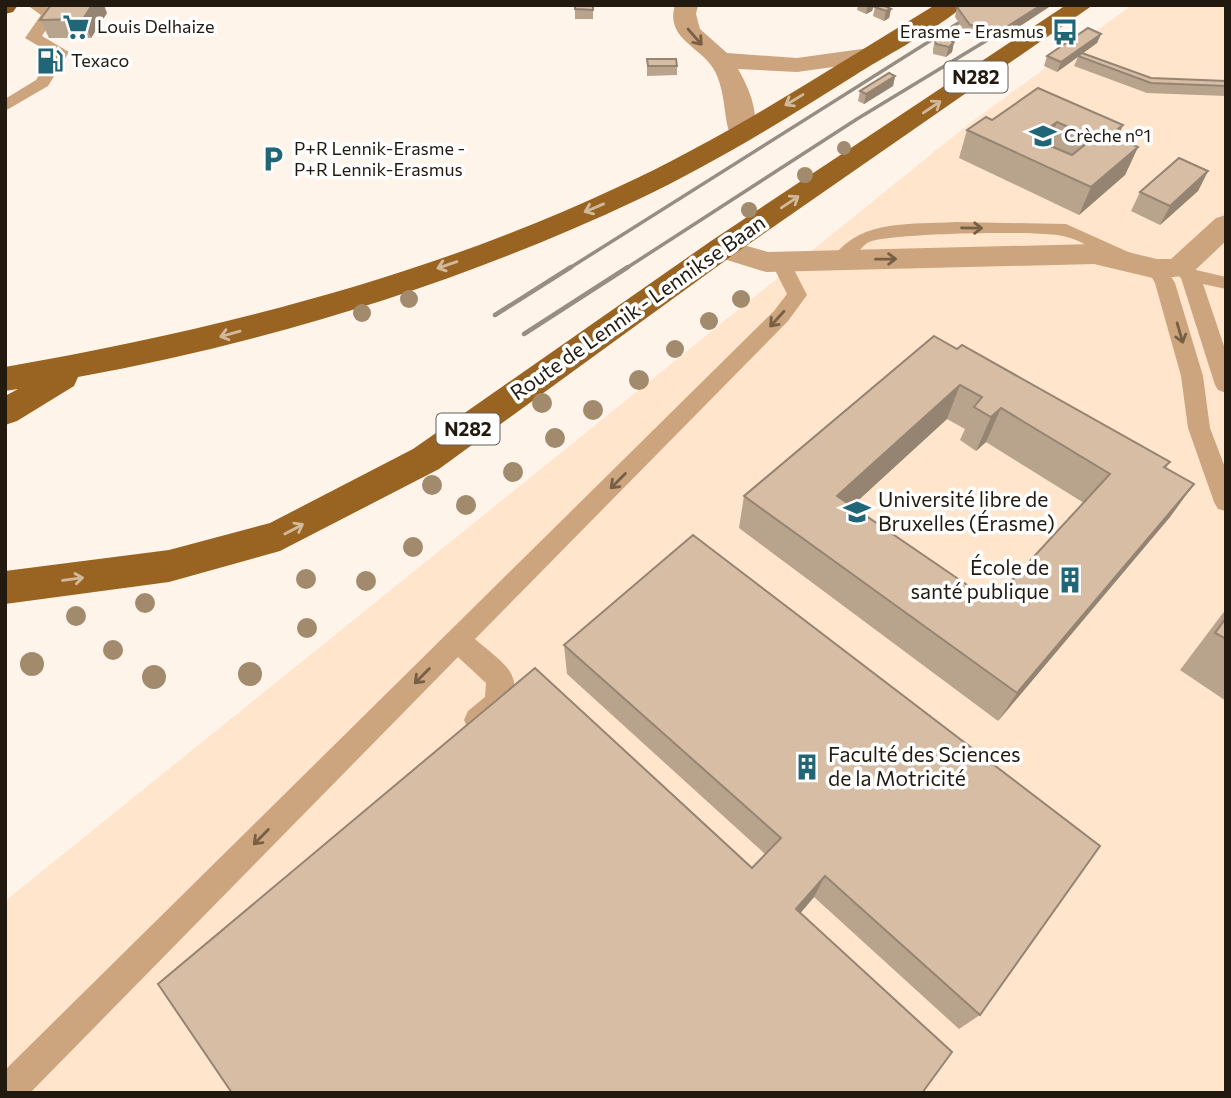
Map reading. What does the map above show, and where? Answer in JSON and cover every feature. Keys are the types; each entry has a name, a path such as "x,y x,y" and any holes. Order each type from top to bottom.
{"main road":[{"path":"5,379 209,340 334,303 512,243 629,193 741,131 952,5"},
{"name":"Route de Lennik - Lennikse Baan","path":"5,588 169,566 279,536 426,459 722,248 1082,5"},
{"path":"5,412 82,366"}],"street":[{"path":"687,5 687,27 699,43 721,60 737,85 742,109 741,131"},
{"path":"721,60 797,65 869,55"},
{"path":"722,248 755,260 781,262 1094,254 1167,269 1214,244 1226,224"}],"lane":[{"path":"5,106 42,83 61,52 33,38 49,14 34,5"},
{"path":"5,1093 781,316 797,295 781,262"},
{"path":"1167,269 1226,283"},
{"path":"1167,269 1226,386"},
{"path":"1167,269 1165,284 1192,376 1199,428 1226,502"},
{"path":"458,640 499,678 499,702 458,736"}],"shaded area":[{"name":"Université libre de Bruxelles (Érasme)","path":"1132,5 1226,5 1226,1093 5,1093 5,901 970,123"}],"building":[{"path":"51,5 92,5 83,19 40,20"},
{"path":"575,5 593,5 593,10 575,9"},
{"path":"877,5 891,9 886,11 875,7"},
{"path":"1041,5 1005,28 970,25 957,7"},
{"path":"1088,28 1101,34 1061,62 1047,56"},
{"path":"942,37 954,42 949,47 936,44 935,39"},
{"path":"1082,53 1151,78 1226,81 1226,86 1151,83 1078,56"},
{"path":"647,59 676,59 677,66 648,66"},
{"path":"889,73 895,76 866,94 860,91"},
{"path":"1038,88 1123,125 1110,135 1138,147 1091,187 967,130 986,117 992,120","holes":["1057,122 1093,138 1072,155 1034,139"]},
{"path":"1179,158 1208,171 1170,206 1140,192"},
{"path":"934,336 957,349 962,345 1170,462 1164,467 1194,484 1017,693 744,496","holes":["960,385 982,397 974,407 991,417 1001,408 1110,474 992,602 837,496"]},
{"path":"693,535 1100,846 980,1015 825,876 796,909 952,1052 922,1093 232,1093 158,984 535,668 752,868 781,838 564,645"},
{"path":"1226,618 1226,639 1215,633"}],"railway":[{"path":"568,269 960,22"},
{"path":"625,269 857,119 994,36"},
{"path":"495,315 571,267"},
{"path":"524,334 628,267"}],"place":[{"name":"Louis Delhaize","path":"76,27"},
{"name":"Erasme - Erasmus","path":"1065,32"},
{"name":"Texaco","path":"50,61"},
{"name":"Crèche n°1","path":"1043,136"},
{"name":"P+R Lennik-Erasme - P+R Lennik-Erasmus","path":"273,159"},
{"name":"Université libre de Bruxelles (Érasme)","path":"857,512"},
{"name":"École de santé publique","path":"1070,580"},
{"name":"Faculté des Sciences de la Motricité","path":"807,767"}]}
